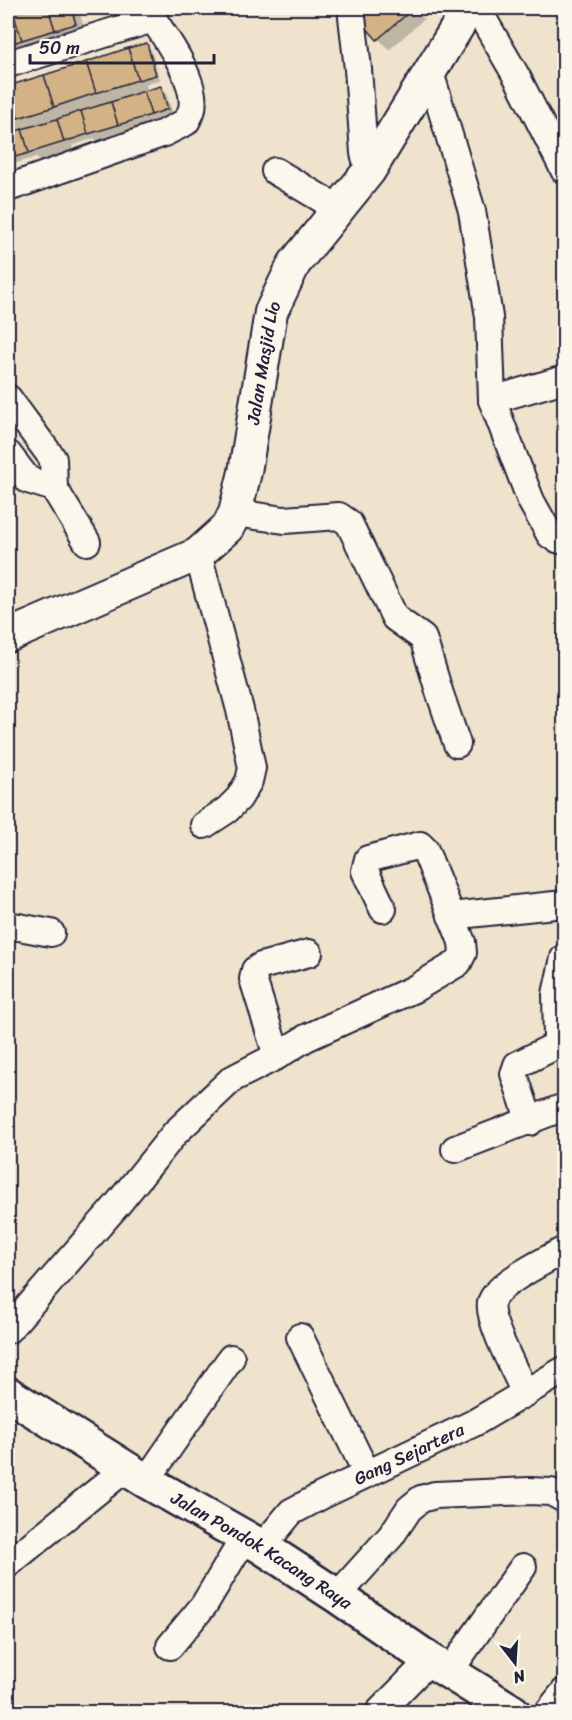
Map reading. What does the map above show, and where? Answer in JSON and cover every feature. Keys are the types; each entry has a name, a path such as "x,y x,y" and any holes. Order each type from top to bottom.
{"main road":[{"name":"Jalan Pondok Kacang Raya","path":"8,1394 337,1596 513,1713"}],"street":[{"path":"351,8 364,153 369,171"},
{"name":"Jalan Masjid Lio","path":"8,636 198,554 228,527 235,513 245,472 271,312 294,264 369,171 469,8"},
{"path":"477,8 518,79 564,170"},
{"path":"8,64 149,13 186,74 192,108 186,122 164,133 8,188"},
{"path":"430,72 472,211 489,317 492,400 531,501 550,535 564,541"},
{"path":"275,171 337,208"},
{"path":"492,400 561,380"},
{"path":"8,398 52,459 54,488 87,542"},
{"path":"8,454 28,480 54,488"},
{"path":"235,513 284,520 339,516 349,523 395,618 423,638 457,744"},
{"path":"198,554 240,710 252,768 249,781 239,798 227,810 204,825"},
{"path":"8,1330 117,1205 175,1133 232,1079 306,1038 414,988 458,963 463,953 462,942 425,850 420,845 368,859 364,871 383,909"},
{"path":"452,916 564,904"},
{"path":"8,926 51,933"},
{"path":"277,1056 253,979 255,970 261,966 309,953"},
{"path":"530,1122 514,1074 517,1065 555,1046 557,1039 556,994 564,958"},
{"path":"454,1149 530,1122 564,1107"},
{"path":"525,1393 491,1318 490,1302 501,1288 564,1250"},
{"path":"300,1337 367,1474"},
{"path":"8,1564 136,1474 231,1358"},
{"name":"Gang Sejartera","path":"170,1646 253,1543 291,1512 474,1423 564,1370"},
{"path":"337,1596 391,1536 409,1509 421,1499 435,1495 528,1491 551,1492 564,1499"},
{"path":"379,1713 440,1666 524,1567"},
{"path":"548,1713 564,1692"}],"building":[{"path":"48,8 55,30 22,40 12,10"},
{"path":"48,8 71,8 76,24 55,30"},
{"path":"363,8 414,8 377,40 355,15"},
{"path":"12,10 22,40 8,45 8,12"},
{"path":"147,43 156,75 138,80 128,48"},
{"path":"128,48 138,80 96,93 86,62"},
{"path":"86,62 96,93 54,107 44,75"},
{"path":"44,75 54,107 18,118 8,86"},
{"path":"8,86 18,118 8,121"},
{"path":"161,86 168,109 151,115 144,91"},
{"path":"144,91 151,115 118,125 111,102"},
{"path":"111,102 118,125 88,134 81,111"},
{"path":"81,111 88,134 64,142 57,119"},
{"path":"57,119 64,142 29,153 22,129"},
{"path":"22,129 29,153 8,159 8,134"}]}
